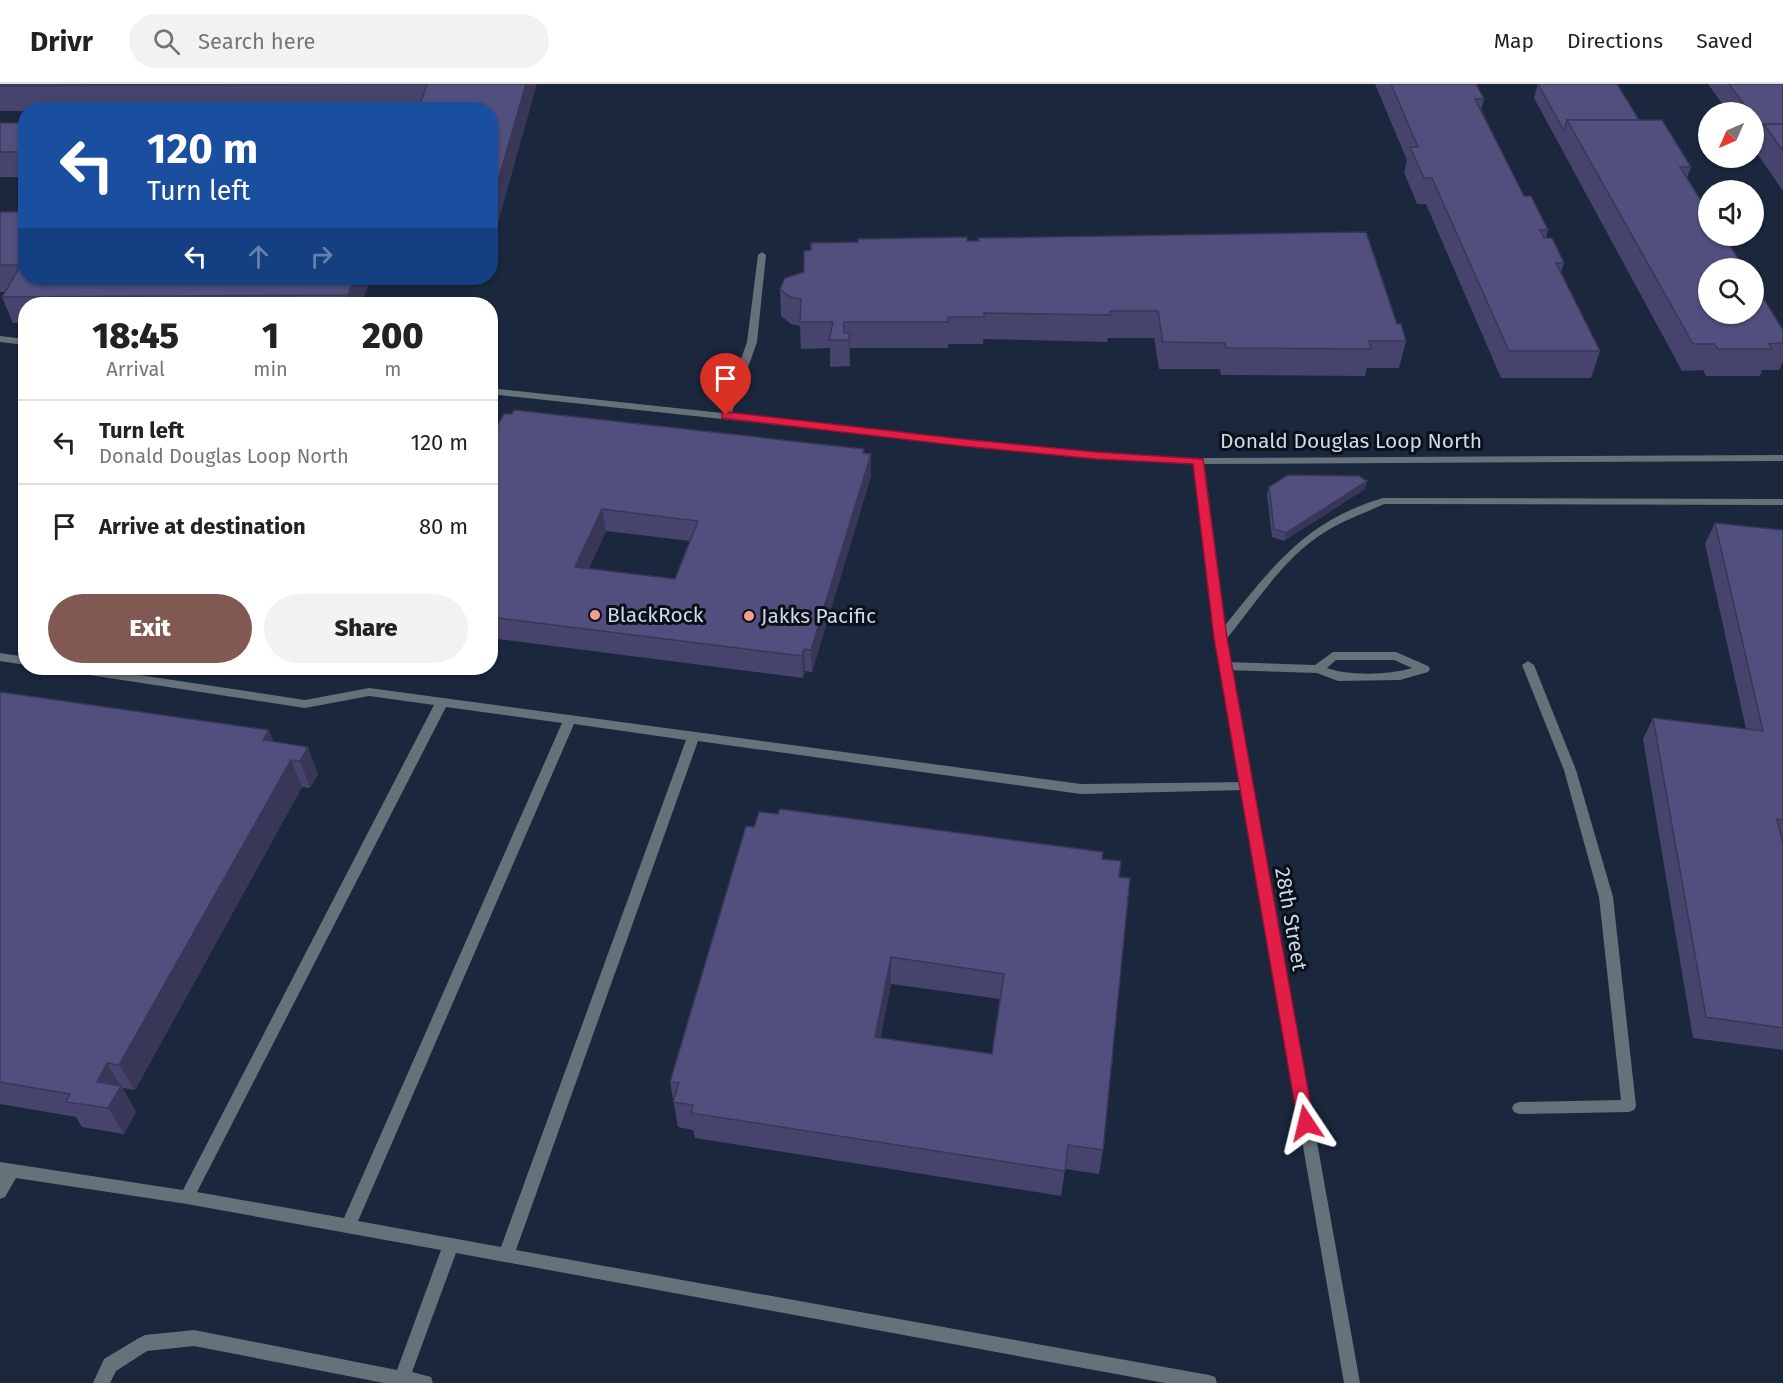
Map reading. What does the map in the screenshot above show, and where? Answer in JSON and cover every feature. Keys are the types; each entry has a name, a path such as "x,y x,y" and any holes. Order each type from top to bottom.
{"street":[{"path":"726,415 752,342 762,255"},
{"path":"0,339 18,341"},
{"name":"Donald Douglas Loop North","path":"498,392 1096,456 1198,461 1783,458"},
{"name":"28th Street","path":"1198,461 1221,638 1352,1383"},
{"path":"1221,638 1295,552 1319,531 1350,514 1383,501 1783,502"},
{"path":"1226,666 1318,669 1338,677 1400,676 1424,669 1395,656 1333,656 1318,669"},
{"path":"0,657 18,660"},
{"path":"1519,1108 1629,1107 1606,897 1570,770 1528,665"},
{"path":"116,675 305,704 369,692 1081,789 1246,785"},
{"path":"187,1197 442,702"},
{"path":"348,1226 570,719"},
{"path":"507,1255 694,735"},
{"path":"0,1192 6,1170 187,1197 1209,1383"},
{"path":"402,1378 451,1245"},
{"path":"101,1383 110,1365 145,1343 194,1338 425,1383"}],"building":[{"path":"0,84 427,84 0,86"},
{"path":"427,84 526,84 498,180 498,102 421,102"},
{"path":"1391,84 1476,84 1484,99 1475,99 1524,196 1531,196 1548,230 1540,230 1544,238 1552,238 1564,263 1556,263 1600,351 1509,351 1432,178 1424,178 1410,147 1418,147"},
{"path":"1538,84 1617,84 1639,120 1567,120 1564,131"},
{"path":"1729,84 1783,84 1783,124 1764,124 1764,102 1742,102"},
{"path":"1567,120 1662,120 1691,167 1680,167 1698,196 1698,246 1730,246 1738,258 1698,258 1698,324 1764,324 1764,299 1783,330 1783,343 1769,344 1772,349 1718,349 1714,344 1693,344"},
{"path":"0,123 18,123 18,152 0,152"},
{"path":"1764,124 1783,124 1783,151"},
{"path":"0,212 18,212 18,265 0,265"},
{"path":"1366,232 1397,324 1401,324 1406,341 1369,341 1371,349 1226,348 1225,343 1163,342 1158,311 1110,311 1110,315 984,313 984,317 948,317 948,322 844,322 844,333 850,333 849,340 829,340 833,322 800,322 801,299 790,297 780,289 785,278 804,272 804,251 811,250 811,243 858,242 858,239 967,237 967,241 979,241 978,238"},
{"path":"18,270 18,285 352,285 348,295 2,297"},
{"path":"514,410 864,449 863,453 871,454 811,650 804,649 802,656 498,618 498,424 504,414 512,414","holes":["602,509 698,521 675,579 575,567"]},
{"path":"1288,475 1359,476 1367,481 1286,533 1274,529 1269,487"},
{"path":"1715,523 1783,530 1783,820 1777,819 1783,844 1783,1028 1706,1017 1653,718 1763,731"},
{"path":"0,692 269,730 263,740 308,747 300,761 291,760 119,1065 107,1063 97,1082 121,1086 108,1108 66,1102 70,1094 0,1082"},
{"path":"780,809 1103,852 1102,859 1121,861 1119,877 1130,878 1103,1150 1068,1145 1065,1171 691,1113 693,1105 673,1102 679,1083 670,1082 746,826 754,827 759,812 778,814","holes":["891,957 1004,974 992,1054 875,1037"]}],"place":[{"name":"BlackRock","path":"595,615"},
{"name":"Jakks Pacific","path":"749,616"}],"route":[{"path":"726,415 962,443 1096,456 1198,461 1221,638 1306,1123"}]}
